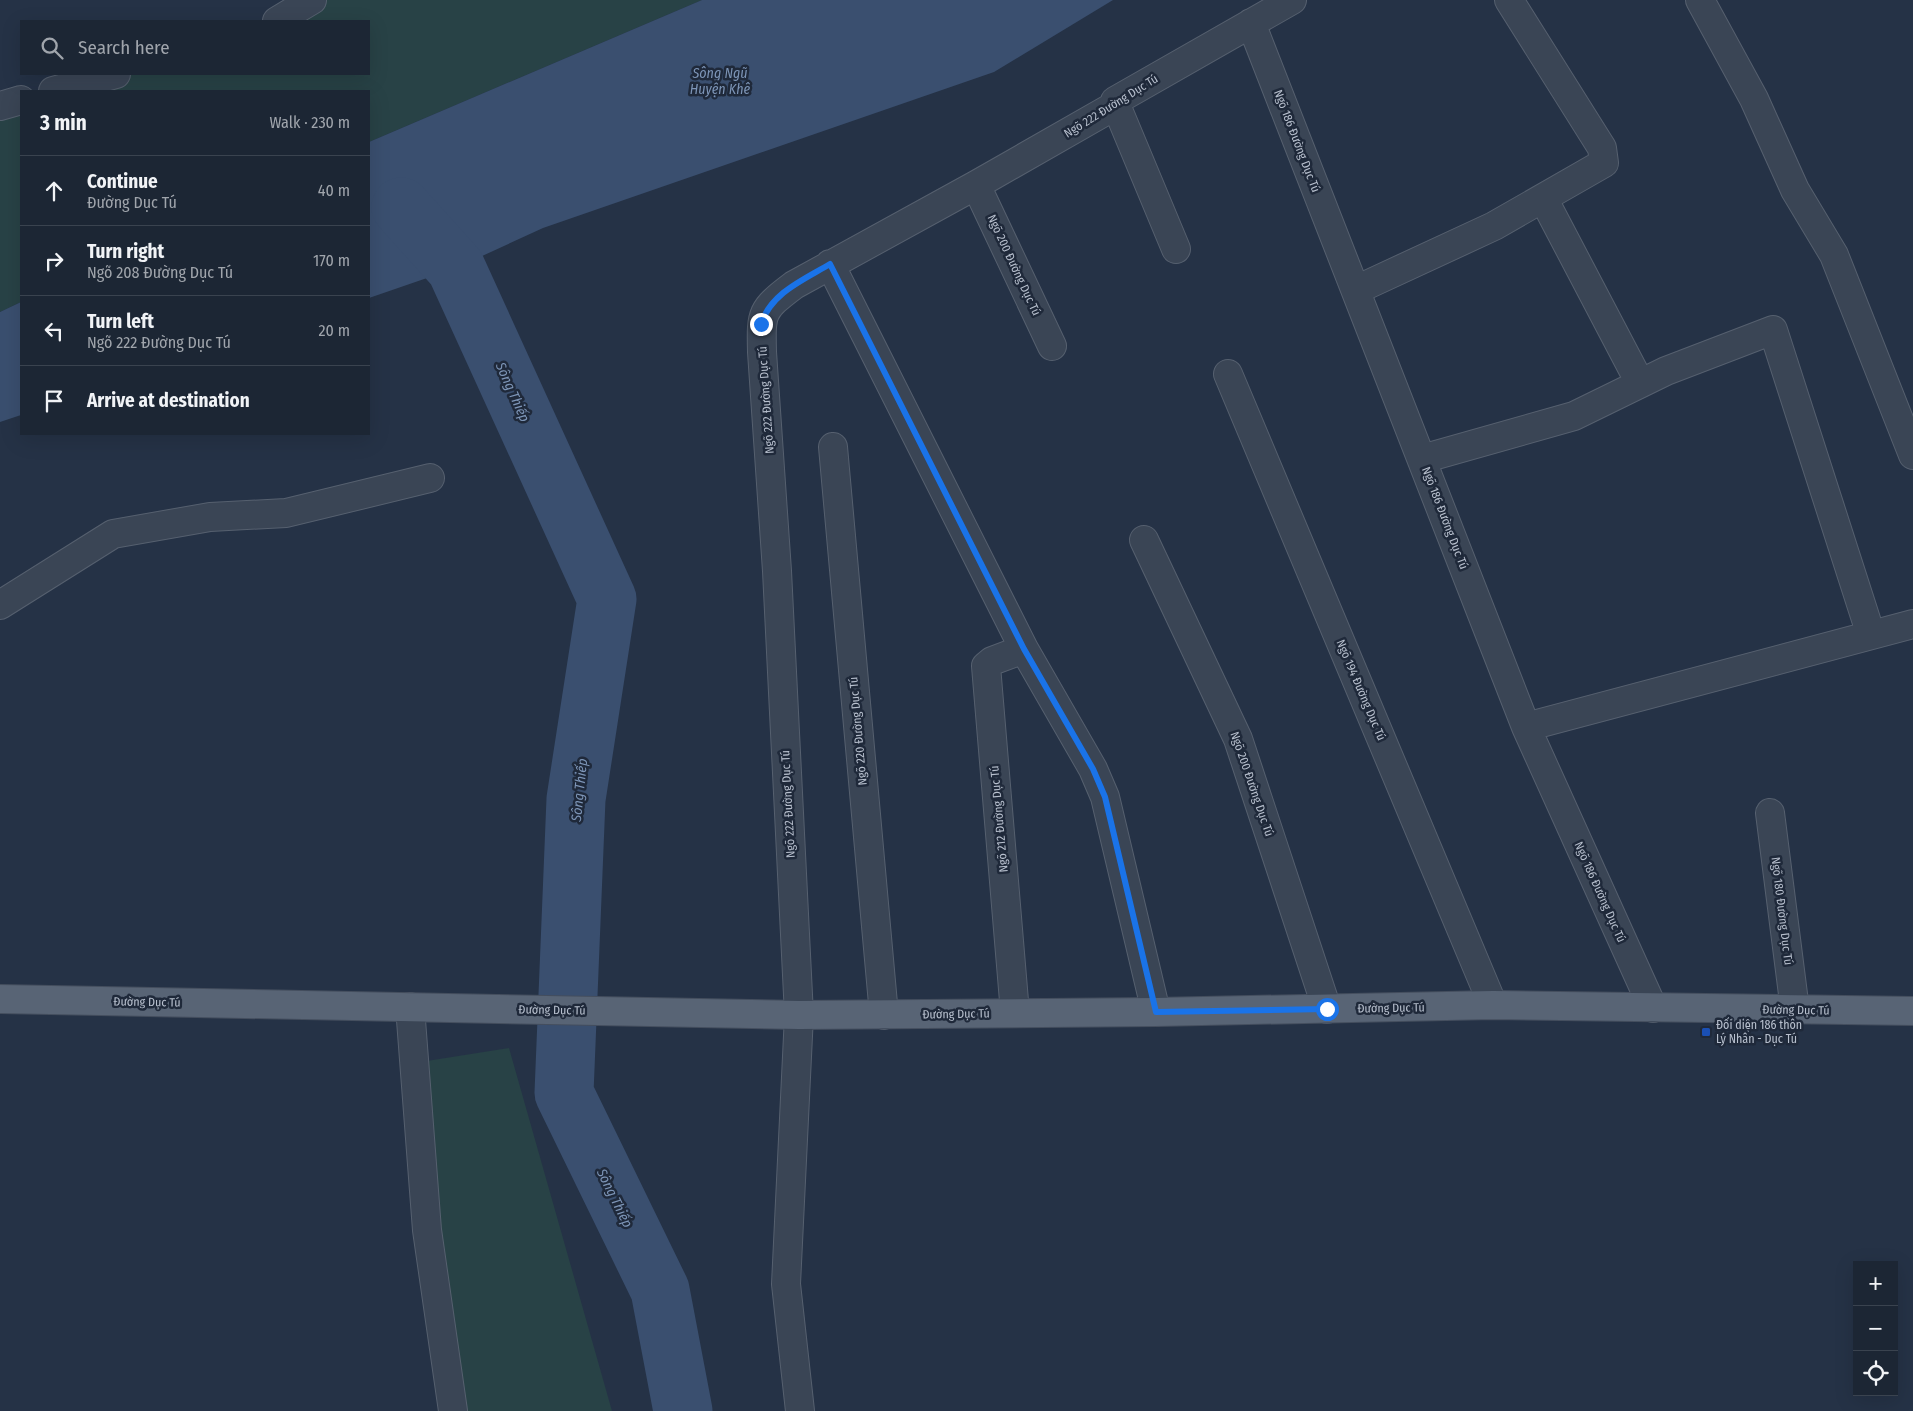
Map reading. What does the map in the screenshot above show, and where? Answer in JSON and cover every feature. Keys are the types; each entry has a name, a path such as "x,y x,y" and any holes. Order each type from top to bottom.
{"main road":[{"name":"Đường Dục Tú","path":"0,999 799,1015 1156,1012 1493,1006 1913,1011"}],"street":[{"path":"279,20 312,0"},
{"name":"Ngõ 222 Đường Dục Tú","path":"800,1411 786,1284 799,1015 777,571 761,324 765,310 774,300 794,285 976,185 1116,105 1115,101 1292,0"},
{"path":"1356,290 1494,226 1604,163 1602,148 1509,0"},
{"path":"1700,0 1754,99 1795,190 1834,255 1886,382 1907,444 1913,455"},
{"name":"Ngõ 186 Đường Dục Tú","path":"1251,23 1526,727 1653,1008"},
{"path":"57,90 112,75"},
{"path":"0,106 20,100"},
{"path":"1116,105 1176,249"},
{"name":"Ngõ 200 Đường Dục Tú","path":"976,185 1052,346"},
{"path":"1543,198 1640,383"},
{"path":"830,264 1024,649 1093,769 1105,797 1156,1012"},
{"path":"1422,459 1574,416 1666,371 1773,330 1871,635"},
{"name":"Ngõ 194 Đường Dục Tú","path":"1228,374 1493,1006"},
{"name":"Ngõ 220 Đường Dục Tú","path":"833,447 884,1014"},
{"path":"0,605 113,534 210,518 286,512 430,478"},
{"name":"Ngõ 200 Đường Dục Tú","path":"1144,540 1238,739 1327,1009"},
{"path":"1526,727 1913,624"},
{"name":"Ngõ 212 Đường Dục Tú","path":"1015,1013 986,666 992,661 1024,649"},
{"name":"Ngõ 180 Đường Dục Tú","path":"1770,813 1795,1010"},
{"path":"410,1007 427,1230 453,1411"}],"green space":[{"path":"312,0 702,0 370,142 370,90 57,90 112,75 370,75 370,20 279,20"},
{"path":"20,100 20,302 0,312 0,106"},
{"path":"509,1048 612,1411 453,1411 414,1063"}],"water":[{"name":"Sông Ngũ Huyện Khê","path":"702,0 1113,0 994,72 543,228 456,268 370,298 370,142"},
{"path":"20,302 20,415 0,422 0,312"}],"waterway":[{"name":"Sông Thiếp","path":"401,207 456,268 607,599 576,799 564,1093 660,1290 683,1411"}],"place":[{"name":"Đối diện 186 thôn Lý Nhân - Dục Tú","path":"1706,1032"}],"route":[{"path":"761,324 765,310 774,300 794,285 830,264 1024,649 1093,769 1105,797 1156,1012 1327,1009"}]}
